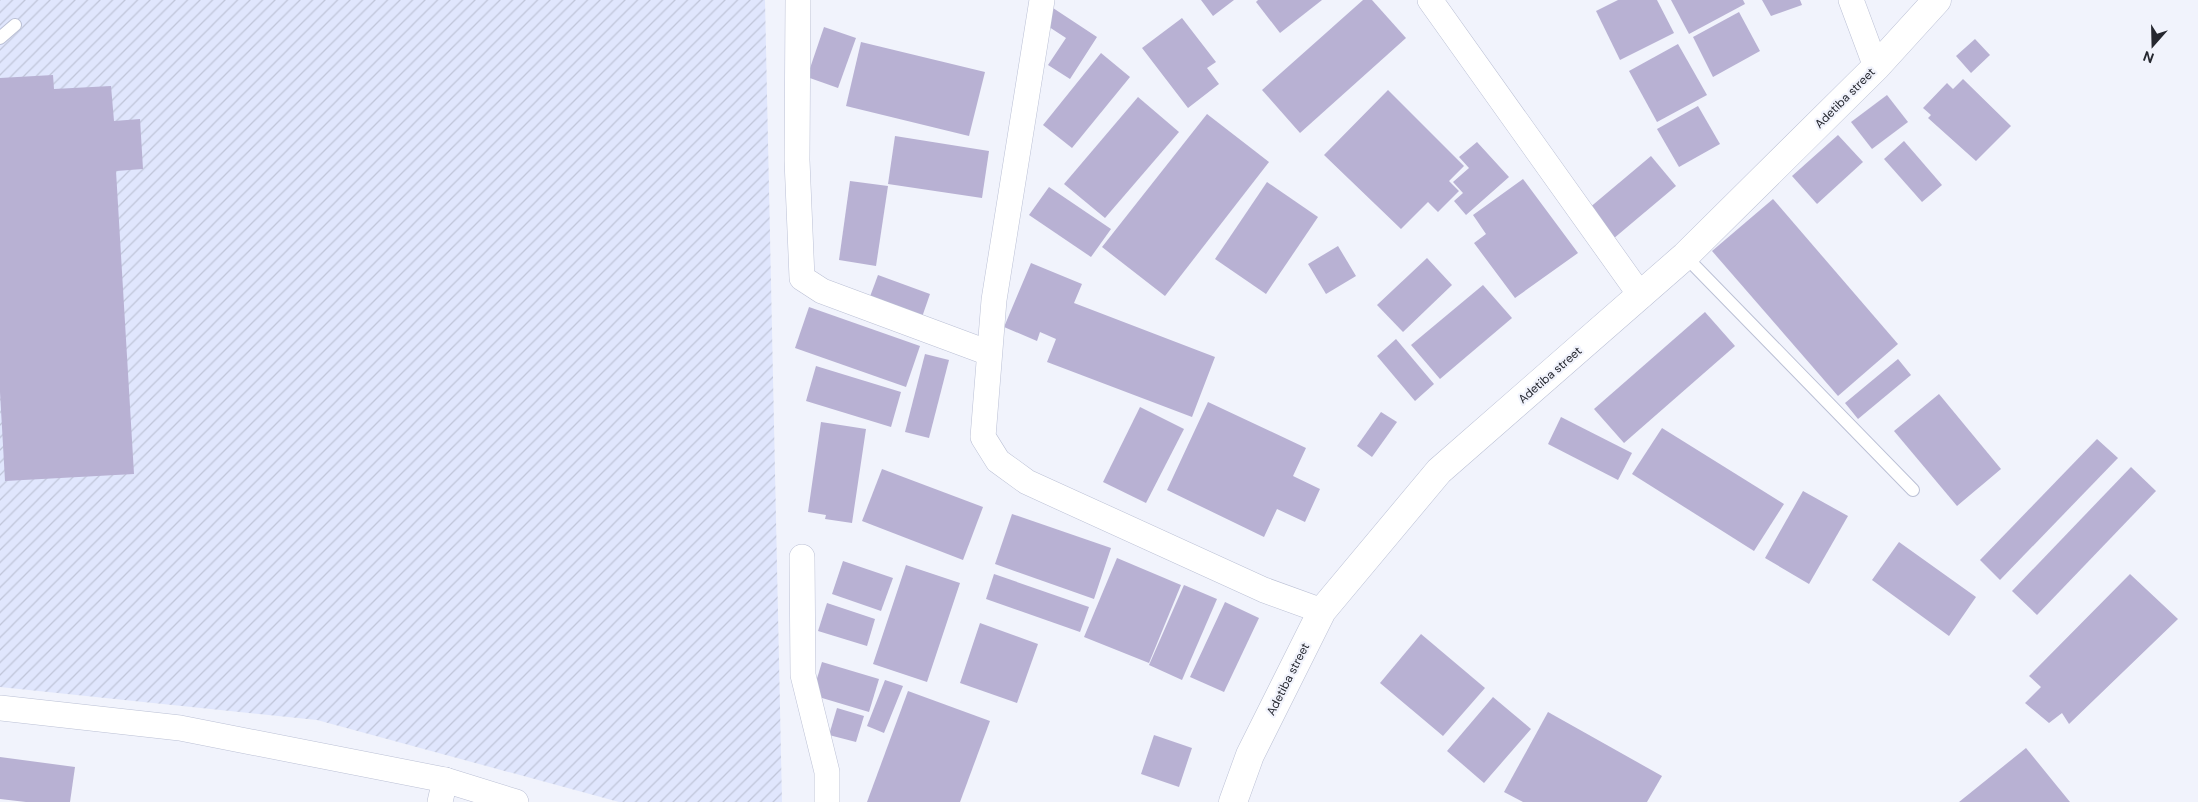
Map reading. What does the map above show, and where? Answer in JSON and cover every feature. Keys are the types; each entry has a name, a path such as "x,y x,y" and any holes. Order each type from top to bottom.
{"street":[{"path":"798,0 796,160 802,278 822,291 989,353"},
{"path":"1042,0 994,300 983,437 998,461 1027,482 1264,590 1322,611"},
{"path":"1430,0 1641,296"},
{"path":"1851,0 1876,67"},
{"name":"Adetiba street","path":"1234,802 1250,755 1322,611 1439,472 1685,256 1876,67 1937,0"},
{"path":"802,557 802,675 826,772 827,802"},
{"path":"0,708 180,728 442,791 516,802"}],"lane":[{"path":"0,38 15,25"},
{"path":"1685,256 1913,490"}],"shaded area":[{"path":"0,0 765,0 782,802 619,802 317,720 0,687"}],"building":[{"path":"1201,0 1234,0 1213,16"},
{"path":"1258,0 1322,0 1280,33 1256,2"},
{"path":"1363,0 1372,0 1406,38 1300,133 1262,90"},
{"path":"1618,0 1657,0 1674,33 1620,60 1596,11"},
{"path":"1671,0 1743,0 1745,4 1689,34"},
{"path":"1762,0 1800,0 1802,5 1771,16"},
{"path":"1053,8 1097,37 1070,79 1048,65 1066,38 1043,23"},
{"path":"1739,12 1760,51 1713,77 1693,37"},
{"path":"1182,18 1216,62 1207,68 1219,84 1188,108 1142,48"},
{"path":"824,27 856,38 838,88 807,77"},
{"path":"1975,39 1990,55 1971,73 1956,56"},
{"path":"861,42 985,72 969,136 846,106"},
{"path":"1678,44 1707,95 1657,122 1629,71"},
{"path":"1101,53 1130,77 1072,148 1043,125"},
{"path":"53,75 54,89 111,86 114,121 140,119 143,169 116,171 134,474 5,481 0,392 0,78"},
{"path":"1963,79 2011,126 1976,161 1928,118 1931,115 1923,108 1947,83 1953,89"},
{"path":"1388,90 1464,166 1449,181 1459,191 1438,212 1428,202 1401,229 1324,155"},
{"path":"1887,95 1908,122 1872,149 1851,122"},
{"path":"1138,97 1179,132 1105,218 1064,184"},
{"path":"1698,106 1720,144 1679,167 1657,129"},
{"path":"1207,114 1269,162 1165,296 1102,247"},
{"path":"1838,135 1863,162 1817,204 1792,176"},
{"path":"895,136 989,151 982,198 888,184"},
{"path":"1904,141 1942,185 1922,202 1884,159"},
{"path":"1477,142 1509,177 1466,215 1454,201 1463,193 1453,182 1469,168 1459,157"},
{"path":"1651,156 1676,186 1613,239 1588,209"},
{"path":"1523,179 1578,253 1515,298 1474,243 1486,234 1473,215"},
{"path":"850,181 888,186 876,266 839,260"},
{"path":"1267,182 1318,217 1266,294 1215,259"},
{"path":"1049,187 1111,229 1091,257 1029,215"},
{"path":"1773,199 1898,344 1838,396 1712,251"},
{"path":"1338,246 1356,276 1326,294 1308,264"},
{"path":"1427,258 1452,285 1403,332 1377,305"},
{"path":"1031,263 1082,284 1074,303 1215,357 1192,417 1047,362 1056,339 1040,332 1037,341 1004,327"},
{"path":"878,275 930,294 921,320 868,302"},
{"path":"1483,285 1512,318 1440,379 1411,345"},
{"path":"809,307 920,346 906,387 795,348"},
{"path":"1705,312 1735,346 1624,443 1594,409"},
{"path":"1396,339 1434,384 1415,401 1377,356"},
{"path":"925,354 949,360 929,438 905,432"},
{"path":"1898,359 1911,375 1858,419 1845,403"},
{"path":"816,366 901,392 891,427 806,401"},
{"path":"1939,394 2001,469 1957,506 1894,431"},
{"path":"1208,402 1306,448 1293,476 1320,489 1305,522 1277,509 1264,537 1167,490"},
{"path":"1140,407 1184,429 1146,503 1103,482"},
{"path":"1381,412 1397,422 1372,457 1357,446"},
{"path":"1561,417 1632,453 1618,480 1548,444"},
{"path":"821,422 866,429 852,523 825,519 826,515 808,512"},
{"path":"1662,428 1784,504 1754,551 1632,474"},
{"path":"2097,439 2118,458 2000,580 1980,560"},
{"path":"2131,467 2156,491 2037,615 2012,591"},
{"path":"882,469 983,507 963,560 862,521"},
{"path":"1803,491 1848,516 1809,584 1765,558"},
{"path":"1012,514 1111,548 1094,599 995,564"},
{"path":"1899,542 1976,597 1949,636 1872,580"},
{"path":"1117,558 1181,585 1149,663 1084,637"},
{"path":"843,561 893,578 881,611 832,594"},
{"path":"906,565 960,583 927,682 873,664"},
{"path":"994,574 1089,607 1080,632 986,599"},
{"path":"2130,574 2178,619 2069,724 2062,713 2049,723 2025,703 2041,687 2029,676"},
{"path":"1184,585 1217,599 1182,680 1149,665"},
{"path":"1225,602 1259,618 1224,692 1190,677"},
{"path":"827,603 875,619 867,646 818,631"},
{"path":"980,623 1038,644 1017,703 960,683"},
{"path":"1421,634 1485,688 1443,736 1380,683"},
{"path":"822,662 879,679 869,712 812,695"},
{"path":"885,680 903,686 884,733 867,726"},
{"path":"908,691 990,721 960,802 867,802"},
{"path":"1493,697 1531,729 1484,783 1447,751"},
{"path":"837,708 864,716 856,742 829,735"},
{"path":"1548,712 1662,776 1647,802 1523,802 1504,792"},
{"path":"1154,735 1192,748 1179,787 1141,774"},
{"path":"2026,748 2070,802 1959,802"},
{"path":"0,757 75,767 70,802 26,802 0,799"}]}
